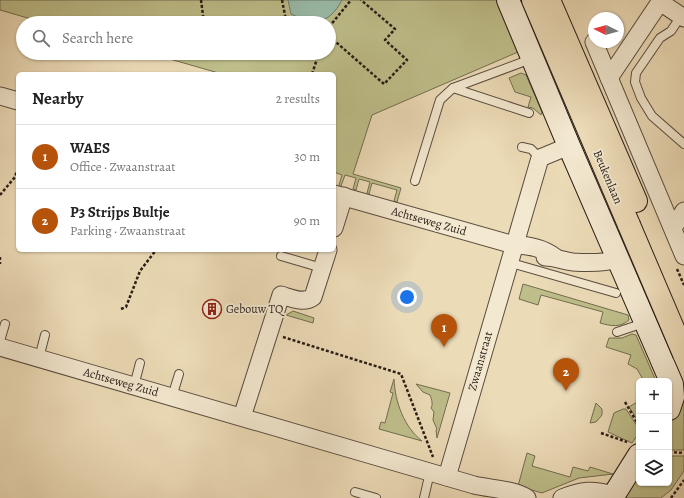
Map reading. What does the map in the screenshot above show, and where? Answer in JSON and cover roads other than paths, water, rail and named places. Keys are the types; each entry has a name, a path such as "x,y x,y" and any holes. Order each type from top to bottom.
{"main road":[{"name":"Beukenlaan","path":"533,0 636,222 684,315"},
{"name":"Beukenlaan","path":"549,0 636,222 684,354"}],"street":[{"name":"Beukenlaan","path":"508,0 645,323 678,381 672,400"},
{"path":"609,78 660,2 683,17"},
{"path":"596,48 684,256"},
{"path":"0,96 16,100"},
{"path":"514,245 540,158 569,146"},
{"name":"Achtseweg Zuid","path":"336,215 339,195 514,245 525,245 547,250 555,257 572,262 609,262 618,259"},
{"path":"672,228 684,211"},
{"name":"Zwaanstraat","path":"447,477 514,245"},
{"path":"242,417 281,295 300,300 310,299 316,291 327,252"},
{"name":"Achtseweg Zuid","path":"0,347 242,417 432,466 447,477 481,491 506,498"},
{"path":"562,498 578,492 593,490 612,497 633,449"},
{"name":"Achtseweg Zuid","path":"481,491 500,489 528,498"}],"lane":[{"path":"683,17 671,31 660,38 636,73 635,82 641,98 652,116 684,144"},
{"path":"415,181 440,100 453,88 532,59"},
{"path":"453,88 529,113"},
{"path":"522,146 531,149 540,158"},
{"path":"281,256 322,268"},
{"path":"508,262 616,293"},
{"path":"617,332 645,323"},
{"path":"0,341 5,324"},
{"path":"39,358 45,335"},
{"path":"134,386 140,363"},
{"path":"172,397 179,374"},
{"path":"424,498 432,466"},
{"path":"355,492 376,498"}],"place":[{"name":"Gebouw TQ","path":"212,309"},
{"name":"WAES","path":"444,347"},
{"name":"P3 Strijps Bultje","path":"566,391"}]}
